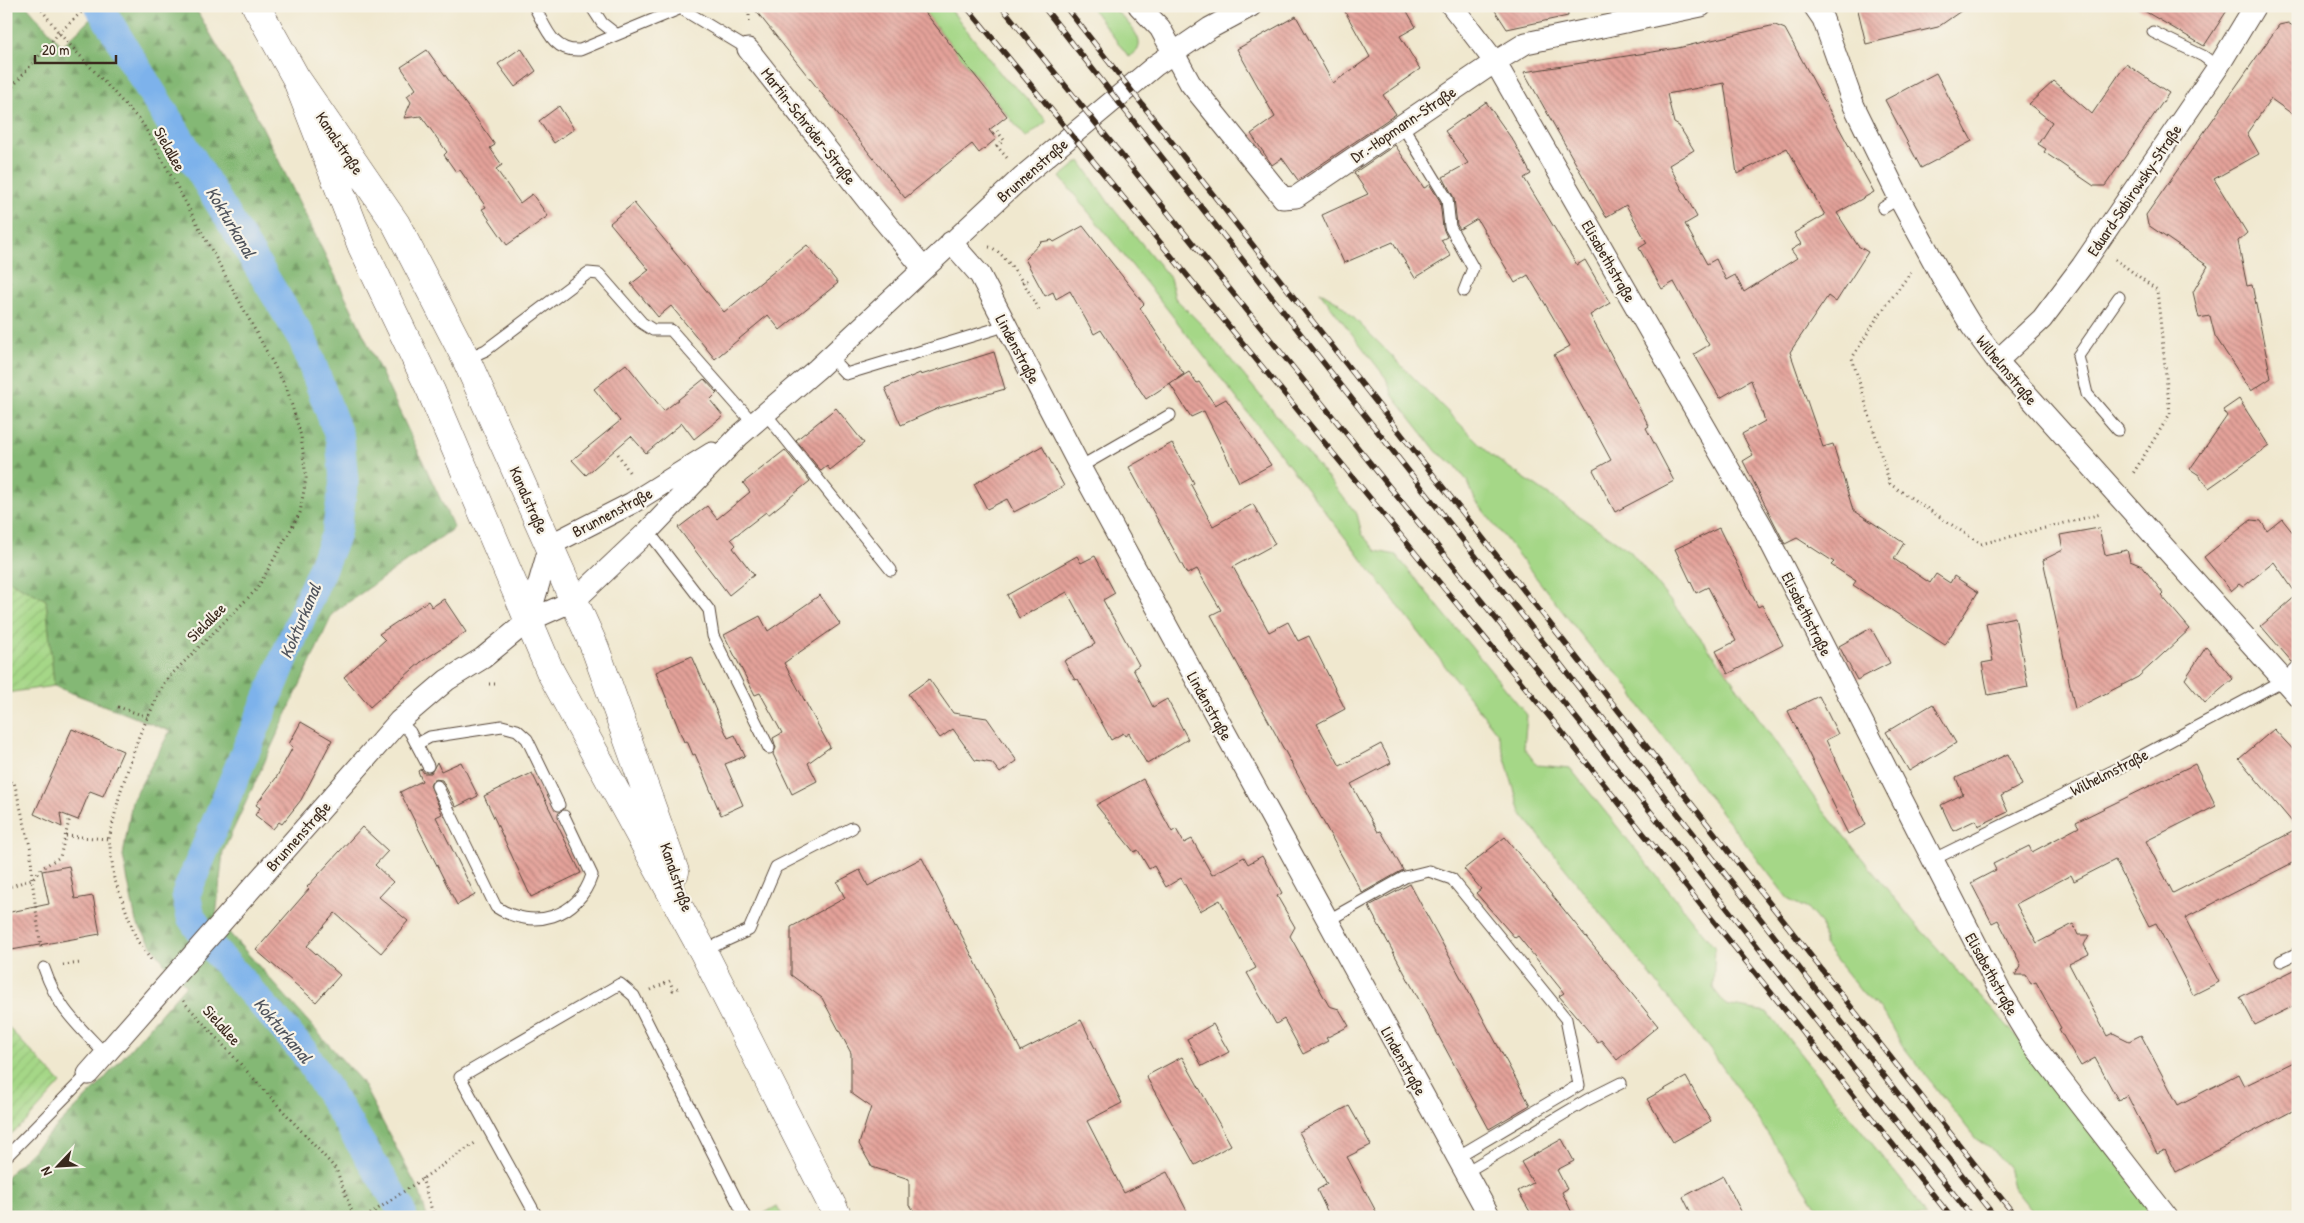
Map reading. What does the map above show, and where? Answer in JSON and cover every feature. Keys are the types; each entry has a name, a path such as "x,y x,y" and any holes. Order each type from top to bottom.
{"main road":[{"name":"Kanalstraße","path":"256,6 296,78 396,224 466,359 575,600 604,673 703,951"},
{"name":"Kanalstraße","path":"296,78 362,247 431,391 550,671 703,951 838,1217"}],"street":[{"path":"1138,6 1160,28 1174,52"},
{"name":"Brunnenstraße","path":"88,1074 400,721 447,680 483,658 528,621 575,600 648,531 753,424 830,357 1023,176 1174,52 1210,28 1251,6"},
{"name":"Elisabethstraße","path":"1452,6 1494,62 1763,528 1986,966 2032,1043 2167,1217"},
{"name":"Dr.-Hopmann-Straße","path":"1174,52 1190,83 1283,198 1296,197 1494,62 1526,43 1700,6"},
{"name":"Wilhelmstraße","path":"1814,6 1823,19 1891,203 1928,253 1972,327 1997,361 2124,502 2291,673 2298,696"},
{"name":"Eduard-Sabirowsky-Straße","path":"1997,361 2042,319 2096,245 2218,67 2255,6"},
{"name":"Martin-Schröder-Straße","path":"748,48 923,268"},
{"name":"Lindenstraße","path":"951,242 980,275 1080,467 1490,1217"},
{"name":"Brunnenstraße","path":"550,545 632,503 753,424"},
{"path":"528,621 550,545"}],"lane":[{"path":"534,6 558,46 568,51 580,50 678,8"},
{"path":"591,6 602,23 616,34"},
{"name":"Martin-Schröder-Straße","path":"678,8 748,48"},
{"path":"2153,32 2203,56 2218,67"},
{"path":"1402,125 1447,199 1450,228 1473,268 1464,291"},
{"path":"466,359 486,350 588,273 599,274 642,323 653,330 671,330 753,424 891,570"},
{"path":"2118,430 2087,394 2078,356 2119,297"},
{"path":"830,357 846,374 995,329 1005,323"},
{"path":"1080,467 1170,415"},
{"path":"648,531 709,610 713,636 769,748"},
{"name":"Wilhelmstraße","path":"1932,860 2123,766 2291,673"},
{"path":"400,721 410,732 428,766"},
{"path":"417,744 430,738 502,726 517,730 527,739 559,805"},
{"path":"436,786 496,907 510,917 528,921 553,918 588,890 592,875 564,816"},
{"path":"703,951 749,930 776,867 852,828"},
{"path":"1327,921 1405,877 1429,871 1452,880 1566,1019 1579,1085 1461,1164"},
{"path":"2281,961 2298,952"},
{"path":"44,968 52,992 62,1008 105,1054"},
{"path":"537,1217 460,1077 620,984 634,996 745,1217"},
{"path":"6,1157 88,1074"},
{"path":"1461,1164 1621,1083"}],"path":[{"name":"Sielallee","path":"39,6 60,33 142,124 287,389 302,445 306,478 300,513 256,589 165,681 139,736 120,792 109,839 114,878 138,940 167,983 336,1169 354,1217"},
{"path":"6,94 60,33 88,6"},
{"path":"993,134 997,131 1004,140 997,146 1008,158"},
{"path":"1928,253 1905,279 1852,358 1890,484 1981,544 2124,502 2170,414 2157,290 2096,245"},
{"path":"1001,252 1040,312"},
{"path":"1022,283 1029,280"},
{"path":"618,454 635,480"},
{"path":"118,707 148,717"},
{"path":"6,783 14,782 31,850 32,879 44,968"},
{"path":"6,888 32,879 42,868 60,857 70,817"},
{"path":"66,836 109,839"},
{"path":"662,985 670,982 673,990 678,988"},
{"path":"366,1217 422,1178 491,1134"},
{"path":"422,1178 434,1217"}],"green space":[{"path":"6,6 27,6 62,46 104,6 194,6 248,98 351,308 454,528 333,613 223,852 216,918 361,1081 420,1193 427,1217 6,1217 6,1177 98,1086 186,985 167,967 136,922 123,856 132,801 170,731 54,686 46,600 6,579"},
{"path":"920,6 948,6 1004,78 1019,90 1047,121 1026,138"},
{"path":"1090,6 1111,6 1120,14 1138,38 1137,51 1129,57"},
{"path":"1080,161 1111,206 1170,278 1175,298 1205,328 1357,514 1362,534 1376,551 1396,555 1527,715 1524,748 1537,765 1570,768 1715,948 1713,988 1726,1005 1767,1012 1913,1195 1926,1217 1824,1217 1715,1056 1521,813 1498,734 1164,305 1060,177"},
{"path":"1319,291 1338,302 1492,456 1630,551 1721,664 1822,809 1913,921 2029,1050 2159,1217 2037,1217 2013,1187 2008,1167 1994,1151 1976,1139 1902,1045 1880,1009 1863,994 1824,945 1822,925 1808,909 1789,900 1640,707 1623,680 1600,659 1475,500 1468,482 1455,465 1437,452 1393,396 1386,378"},
{"path":"6,579 46,600 54,686 6,693"},
{"path":"6,1025 61,1083 26,1122 6,1138"},
{"path":"777,1206 783,1217 758,1217"}],"building":[{"path":"752,6 920,6 1007,116 989,130 996,139 979,153 972,144 905,198"},
{"path":"1342,6 1404,6 1416,27 1400,36 1420,69 1383,95 1396,114 1298,180 1282,158 1272,165 1251,134 1275,117 1237,49 1296,16 1333,83 1370,57"},
{"path":"1492,6 1567,6 1568,16 1507,29"},
{"path":"1857,6 1968,6 1938,27 1866,44"},
{"path":"2136,6 2230,6 2204,46"},
{"path":"2288,23 2298,29 2298,118 2271,99 2247,133 2259,154 2214,179 2247,233 2238,241 2247,286 2252,285 2271,378 2251,391 2215,336 2210,316 2199,318 2193,292 2208,266 2148,225 2146,215 2279,25"},
{"path":"1775,25 1785,29 1874,192 1837,213 1858,246 1868,252 1836,302 1828,296 1790,352 1823,447 1833,444 1853,510 1904,543 1894,559 1930,583 1936,574 1950,583 1954,576 1978,592 1945,645 1853,585 1856,581 1831,565 1834,562 1797,538 1785,544 1743,461 1753,455 1742,434 1765,421 1751,380 1720,398 1694,354 1709,345 1674,282 1662,289 1639,248 1647,243 1626,205 1606,217 1524,72 1678,48","holes":["1724,83 1737,174 1787,148 1825,215 1794,233 1801,244 1791,250 1797,258 1744,292 1735,275 1726,280 1716,259 1707,264 1685,224 1697,217 1669,165 1694,150 1679,126 1674,123 1667,94"]},
{"path":"521,48 536,71 515,87 498,64"},
{"path":"427,50 495,145 490,148 502,165 496,169 520,203 532,194 548,216 507,245 482,209 486,207 460,170 456,172 444,155 447,152 421,116 404,118 411,102 407,96 416,89 401,67"},
{"path":"2126,64 2169,93 2105,186 2094,186 2044,152 2046,149 2038,144 2052,122 2029,104 2054,81 2092,114"},
{"path":"1936,73 1972,141 1921,168 1885,100"},
{"path":"1486,102 1514,142 1531,174 1524,178 1577,265 1585,260 1610,303 1590,315 1649,426 1646,428 1674,481 1615,512 1593,470 1611,460 1554,355 1570,346 1528,275 1515,283 1477,219 1460,229 1457,225 1454,198 1443,177 1468,163 1445,131"},
{"path":"559,106 574,129 554,143 539,121"},
{"path":"1395,145 1424,188 1430,185 1440,201 1443,228 1447,237 1441,240 1451,256 1415,278 1393,242 1344,263 1322,215 1368,194 1354,173"},
{"path":"634,203 724,312 807,245 838,283 780,330 768,315 715,359 671,306 658,317 631,284 649,270 610,223"},
{"path":"1083,226 1144,304 1140,308 1184,374 1146,399 1101,330 1094,334 1070,291 1056,299 1053,292 1045,296 1025,259 1041,242 1052,240 1054,242"},
{"path":"994,352 1005,389 939,408 901,425 885,388 920,373 921,375"},
{"path":"626,364 664,411 704,379 717,393 710,400 723,416 694,439 682,423 646,453 631,436 586,475 572,460 620,421 594,389"},
{"path":"1189,372 1197,383 1199,382 1215,405 1226,399 1271,465 1239,482 1204,411 1191,417 1170,384"},
{"path":"2239,399 2269,446 2209,488 2199,475 2190,469 2227,416 2223,410"},
{"path":"836,408 864,443 830,470 827,466 821,471 796,440"},
{"path":"1172,443 1194,483 1191,485 1213,526 1253,504 1275,544 1233,567 1269,632 1288,622 1298,641 1309,636 1345,709 1317,724 1340,766 1381,744 1391,763 1351,784 1378,832 1381,831 1403,870 1362,893 1211,615 1221,610 1197,569 1187,574 1129,467"},
{"path":"1042,446 1064,486 1014,512 1007,499 987,509 974,484"},
{"path":"785,450 810,481 768,515 766,512 731,539 736,545 733,548 754,575 729,595 678,528 707,506 717,519 750,492 743,483"},
{"path":"2282,519 2298,539 2298,659 2292,662 2261,626 2297,595 2274,562 2243,587 2239,584 2231,591 2204,557 2251,520 2261,521 2267,531"},
{"path":"1719,528 1758,607 1762,605 1783,645 1728,674 1716,651 1736,641 1708,587 1696,593 1675,549"},
{"path":"2099,528 2105,555 2127,550 2130,561 2142,566 2163,593 2161,595 2190,629 2138,677 2075,709 2043,560 2063,550 2060,535"},
{"path":"1077,556 1081,563 1095,556 1115,593 1103,600 1139,665 1133,669 1153,707 1167,699 1188,739 1147,764 1129,733 1125,736 1123,733 1111,740 1078,679 1075,680 1064,661 1095,644 1067,592 1019,618 1007,595"},
{"path":"820,595 840,624 784,663 830,747 808,763 817,781 792,794 773,754 776,748 773,738 782,733 760,693 755,695 724,635 760,616 768,631"},
{"path":"444,599 466,632 421,662 370,707 344,677 385,640 379,634 428,601 432,607"},
{"path":"2015,617 2028,687 1988,695 1982,663 1993,661 1986,623"},
{"path":"1871,628 1890,663 1857,680 1839,646"},
{"path":"2206,647 2233,679 2205,703 2185,679"},
{"path":"692,656 728,738 735,735 745,756 725,764 743,805 721,815 695,754 693,755 687,741 684,742 656,672"},
{"path":"929,679 953,713 987,718 1017,761 1000,773 992,763 975,760 953,729 940,738 908,694"},
{"path":"1819,696 1838,734 1826,740 1866,825 1848,834 1788,711"},
{"path":"1933,704 1956,743 1909,771 1886,732"},
{"path":"301,722 332,740 301,800 282,824 279,822 273,829 255,815 260,808 256,805 276,778 293,747 289,744"},
{"path":"72,729 123,751 103,796 90,791 78,820 60,813 62,827 34,814"},
{"path":"2274,729 2298,755 2298,829 2239,759"},
{"path":"2008,754 2022,785 2001,796 2008,812 1978,826 1976,820 1953,831 1941,805 1963,794 1956,778"},
{"path":"437,762 441,771 461,762 478,796 456,807 442,780 434,779 430,785 442,814 436,817 475,895 457,905 400,792 422,781 418,771 421,769 424,773 431,773"},
{"path":"2195,764 2216,806 2146,841 2173,893 2298,829 2298,860 2185,918 2219,982 2193,995 2156,923 2149,926 2115,860 2074,881 2071,875 2016,904 2037,943 2073,924 2078,935 2089,935 2084,945 2089,954 2069,964 2107,1036 2113,1033 2129,1041 2141,1035 2178,1105 2238,1074 2244,1086 2298,1060 2298,1108 2176,1172 2165,1150 2157,1154 2127,1095 2118,1100 2095,1058 2081,1066 2059,1029 2061,1028 2036,982 2031,984 2026,975 2015,975 2021,965 1998,920 1992,923 1971,883 1996,870 1993,864 2029,846 2032,852 2079,827 2076,822"},
{"path":"532,773 581,873 531,897 484,796"},
{"path":"1143,779 1172,832 1176,829 1184,843 1192,839 1212,875 1244,857 1248,864 1262,856 1282,893 1277,896 1295,927 1290,936 1329,1006 1339,1009 1349,1026 1326,1038 1328,1041 1303,1054 1284,1019 1276,1024 1247,973 1256,968 1220,900 1200,911 1181,878 1166,887 1154,866 1149,869 1138,850 1134,852 1096,805"},
{"path":"362,827 388,851 375,865 393,882 379,897 408,921 381,953 335,913 307,946 340,975 316,1002 256,950 309,889 307,887"},
{"path":"1505,837 1658,1026 1617,1060 1601,1040 1598,1042 1559,996 1564,993 1518,936 1515,938 1476,893 1481,889 1464,869"},
{"path":"922,858 1021,1051 1081,1020 1122,1103 1087,1121 1124,1193 1167,1172 1190,1217 925,1217 909,1206 909,1179 872,1167 859,1144 871,1107 851,1093 851,1053 822,998 791,975 791,927 845,898 837,882 860,870 868,886"},
{"path":"69,866 75,899 93,896 100,934 6,951 6,913 49,904 42,871"},
{"path":"1410,884 1530,1105 1489,1129 1369,906"},
{"path":"2298,968 2298,1004 2255,1025 2240,997"},
{"path":"1213,1024 1229,1052 1202,1066 1187,1039"},
{"path":"1182,1057 1231,1145 1195,1165 1146,1076"},
{"path":"1686,1077 1711,1121 1673,1142 1647,1099"},
{"path":"1349,1106 1371,1145 1347,1157 1379,1217 1330,1217 1317,1190 1327,1184 1299,1132"},
{"path":"1562,1139 1574,1161 1557,1170 1567,1189 1562,1192 1574,1217 1533,1217 1518,1191 1533,1183 1521,1162"},
{"path":"1723,1176 1744,1217 1693,1217 1683,1197"}],"waterway":[{"name":"Kokturkanal","path":"99,6 303,340 340,439 344,481 336,534 186,894 191,917 209,944 304,1052 400,1207 402,1217"}],"railway":[{"path":"966,6 1562,732 1951,1217"},
{"path":"1001,6 1577,719 1972,1217"},
{"path":"1043,6 1995,1217"},
{"path":"1065,6 2016,1217"}]}
